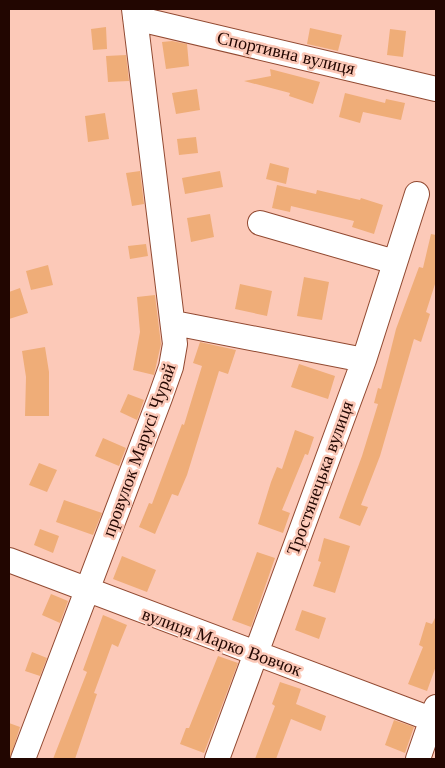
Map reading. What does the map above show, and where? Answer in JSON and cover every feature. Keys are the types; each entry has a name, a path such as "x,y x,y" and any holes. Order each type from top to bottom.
{"street":[{"name":"Спортивна вулиця","path":"135,13 436,89"},
{"name":"провулок Марусі Чурай","path":"23,759 170,368 175,344 174,323 135,13"},
{"name":"Тростянецька вулиця","path":"216,759 364,360 417,194"},
{"path":"260,223 395,262"},
{"path":"174,323 364,360"},
{"name":"вулиця Марко Вовчок","path":"9,560 87,592 256,654 435,716"},
{"path":"418,759 435,716"}],"building":[{"path":"106,27 107,49 93,50 91,29"},
{"path":"310,28 342,35 338,51 307,44"},
{"path":"390,29 406,31 403,57 387,55"},
{"path":"172,41 187,44 189,66 166,69 162,42"},
{"path":"126,55 129,81 108,82 106,56"},
{"path":"270,69 320,82 313,104 289,96 290,93 244,81 271,76"},
{"path":"197,89 200,110 176,114 172,93"},
{"path":"345,93 385,103 386,99 405,103 401,120 363,112 360,123 339,117"},
{"path":"105,113 109,139 88,142 85,116"},
{"path":"196,137 198,153 179,155 177,139"},
{"path":"270,163 289,168 286,184 266,179"},
{"path":"140,171 144,204 132,206 126,173"},
{"path":"220,171 223,187 185,194 182,178"},
{"path":"277,185 316,194 317,190 360,200 361,198 383,205 374,234 352,227 354,221 291,206 290,212 272,208"},
{"path":"210,214 214,237 191,242 187,218"},
{"path":"431,234 436,235 436,281 426,312 430,314 421,342 414,339 380,456 361,505 368,507 360,526 339,518 362,456 378,404 374,403 378,388 381,389 396,329 419,267 423,268"},
{"path":"146,244 148,256 130,259 128,246"},
{"path":"48,265 53,285 31,290 26,271"},
{"path":"304,277 329,282 322,320 297,316"},
{"path":"240,284 272,291 267,316 235,309"},
{"path":"20,288 28,313 9,319 9,292"},
{"path":"155,295 161,344 154,375 133,370 140,332 137,297"},
{"path":"200,342 236,350 228,374 219,371 187,475 178,496 172,494 155,534 139,527 149,503 152,504 182,424 184,425 202,366 193,363"},
{"path":"45,347 49,372 49,416 25,416 26,377 22,351"},
{"path":"299,364 335,376 328,399 291,387"},
{"path":"128,394 144,400 137,420 120,412"},
{"path":"295,430 314,437 308,455 305,454 282,510 290,513 283,533 258,524 271,482 277,467 282,469"},
{"path":"103,438 126,448 119,466 95,456"},
{"path":"39,463 57,470 47,492 29,485"},
{"path":"64,500 102,513 93,535 56,522"},
{"path":"40,529 59,536 53,553 34,545"},
{"path":"324,538 350,546 335,593 313,586 321,562 318,561"},
{"path":"257,552 275,558 251,627 232,620"},
{"path":"122,556 156,570 147,592 113,579"},
{"path":"51,594 68,601 60,623 42,615"},
{"path":"302,610 326,618 319,639 295,630"},
{"path":"103,615 127,625 118,647 112,644 94,693 97,694 75,759 53,759 87,672 83,670"},
{"path":"436,616 436,666 427,691 408,684 423,647 419,645 426,622 432,624"},
{"path":"32,652 47,658 40,676 25,671"},
{"path":"218,656 238,663 204,753 180,744 186,728 189,728"},
{"path":"280,682 301,689 296,704 326,716 321,731 291,719 276,759 255,759 275,706 272,704"},
{"path":"394,720 414,727 405,753 385,745"},
{"path":"9,723 20,727 10,759 9,759"}]}
